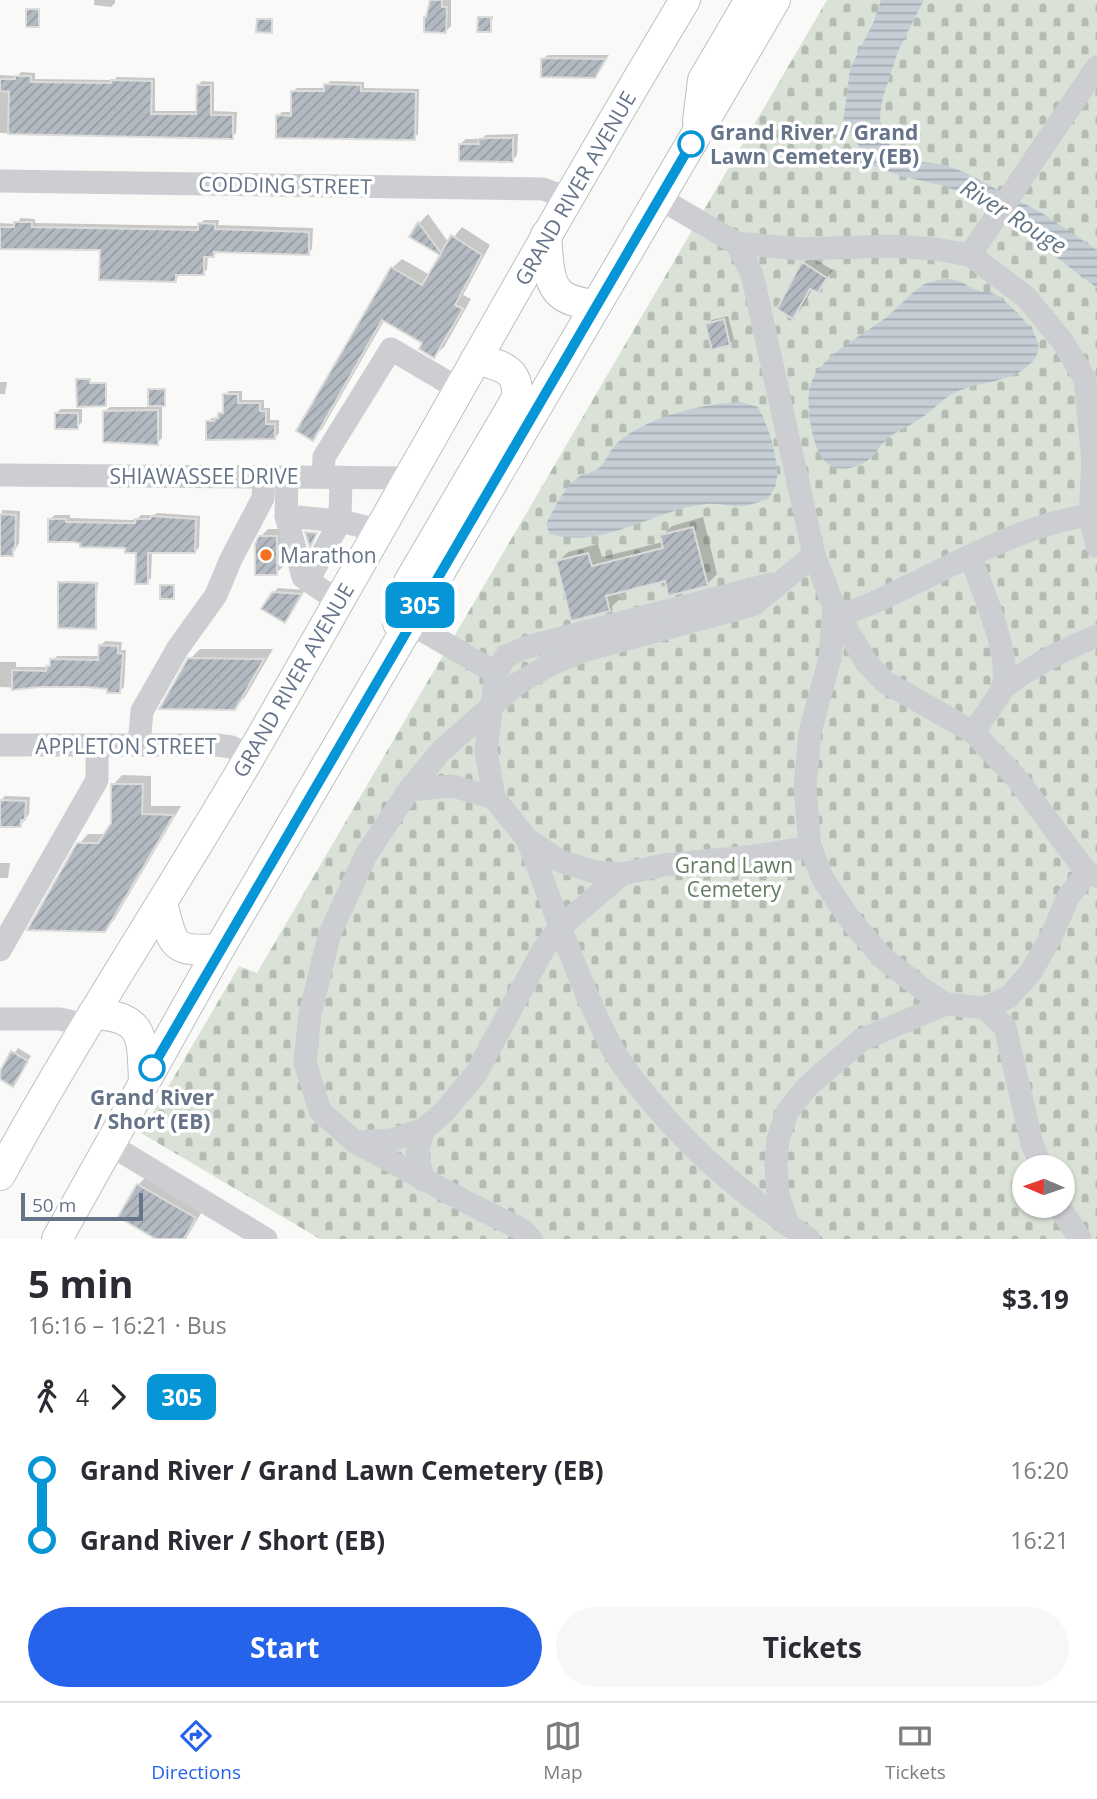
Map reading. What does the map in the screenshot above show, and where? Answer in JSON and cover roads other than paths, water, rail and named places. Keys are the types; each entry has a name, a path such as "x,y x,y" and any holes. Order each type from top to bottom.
{"main road":[{"name":"GRAND RIVER AVENUE","path":"0,1175 90,1020 250,756 546,235 685,0"},
{"path":"696,135 703,80 750,0"},
{"path":"57,1239 219,949 775,0"},
{"path":"546,235 551,275 556,290 562,296 595,306"},
{"path":"386,664 409,582 517,398 518,385 508,369 477,359"},
{"path":"162,903 167,926 175,942 184,949 219,949"},
{"path":"90,1020 110,1015 130,1023 141,1036 144,1082"}],"street":[{"path":"970,255 1097,68"},
{"name":"CODDING STREET","path":"0,181 543,189 568,198"},
{"path":"659,198 736,243 800,249 903,246 935,248 970,255 1026,297 1063,342 1091,383 1093,462 1090,515 1097,546"},
{"path":"736,243 752,274 814,555 836,612 866,662 886,682 973,732 1017,780 1092,874 1068,897 1052,935 1031,972 1009,998 985,1009 946,1004 883,958 851,921 823,879 810,847 805,788 810,732 830,658 836,612"},
{"path":"308,581 340,521 332,477 324,457 391,349 459,389"},
{"name":"SHIAWASSEE DRIVE","path":"0,475 407,478"},
{"path":"276,477 303,577 338,601"},
{"path":"139,745 142,711 178,648 216,595 231,559 276,477"},
{"path":"836,612 890,596 1019,533 1062,519 1090,515"},
{"path":"286,516 340,521 378,530"},
{"path":"531,1239 521,1230 355,1142 320,1111 305,1062 310,1014 330,933 366,855 409,790 441,751 517,684 548,666 583,651 753,606 814,555"},
{"path":"970,556 998,629 1003,666 1002,690"},
{"path":"786,580 527,647 506,656 496,673 486,750 494,798 527,839 559,928 610,1044 634,1082 678,1133 719,1173 754,1202 809,1239"},
{"path":"410,624 496,673"},
{"path":"973,732 1002,690 1026,670 1097,636"},
{"name":"APPLETON STREET","path":"0,745 217,745 231,747 250,756"},
{"path":"0,950 97,780 97,745"},
{"path":"409,790 453,786 494,798"},
{"path":"527,839 560,861 595,872 622,874 664,865 756,856 810,847"},
{"path":"355,1142 391,1140 424,1129 444,1112 475,1075 543,950 559,928 622,874"},
{"path":"1009,998 1005,1027 1037,1155"},
{"path":"789,1226 778,1195 776,1165 778,1139 788,1112 807,1087 861,1040 946,1004"},
{"path":"985,1009 1005,1027"},
{"path":"0,1019 90,1020"},
{"path":"423,1180 417,1151 424,1129"},
{"path":"109,1144 266,1239"},
{"path":"1067,1218 1080,1239"}],"water":[{"name":"River Rouge","path":"881,0 924,0 899,49 883,97 881,127 893,151 902,159 945,165 964,172 1042,213 1097,250 1097,288 1032,239 1013,220 987,204 944,186 901,176 872,165 843,123 850,69 874,21"},
{"path":"943,279 990,292 1005,302 1026,322 1034,334 1038,346 1035,358 1018,373 949,396 920,419 888,438 863,464 847,468 831,466 817,448 811,425 808,401 811,383 825,363 844,346 887,317 918,288"},
{"path":"741,402 758,407 773,445 777,476 775,488 768,499 744,506 713,504 680,509 607,534 569,537 550,534 546,524 565,491 580,476 600,467 623,438 649,423 679,412"}],"place":[{"name":"Grand River / Grand Lawn Cemetery (EB)","path":"691,144"},
{"name":"Marathon","path":"266,555"},
{"name":"Grand River / Short (EB)","path":"152,1068"}],"park label":[{"name":"Grand Lawn Cemetery","path":"734,877"}]}
